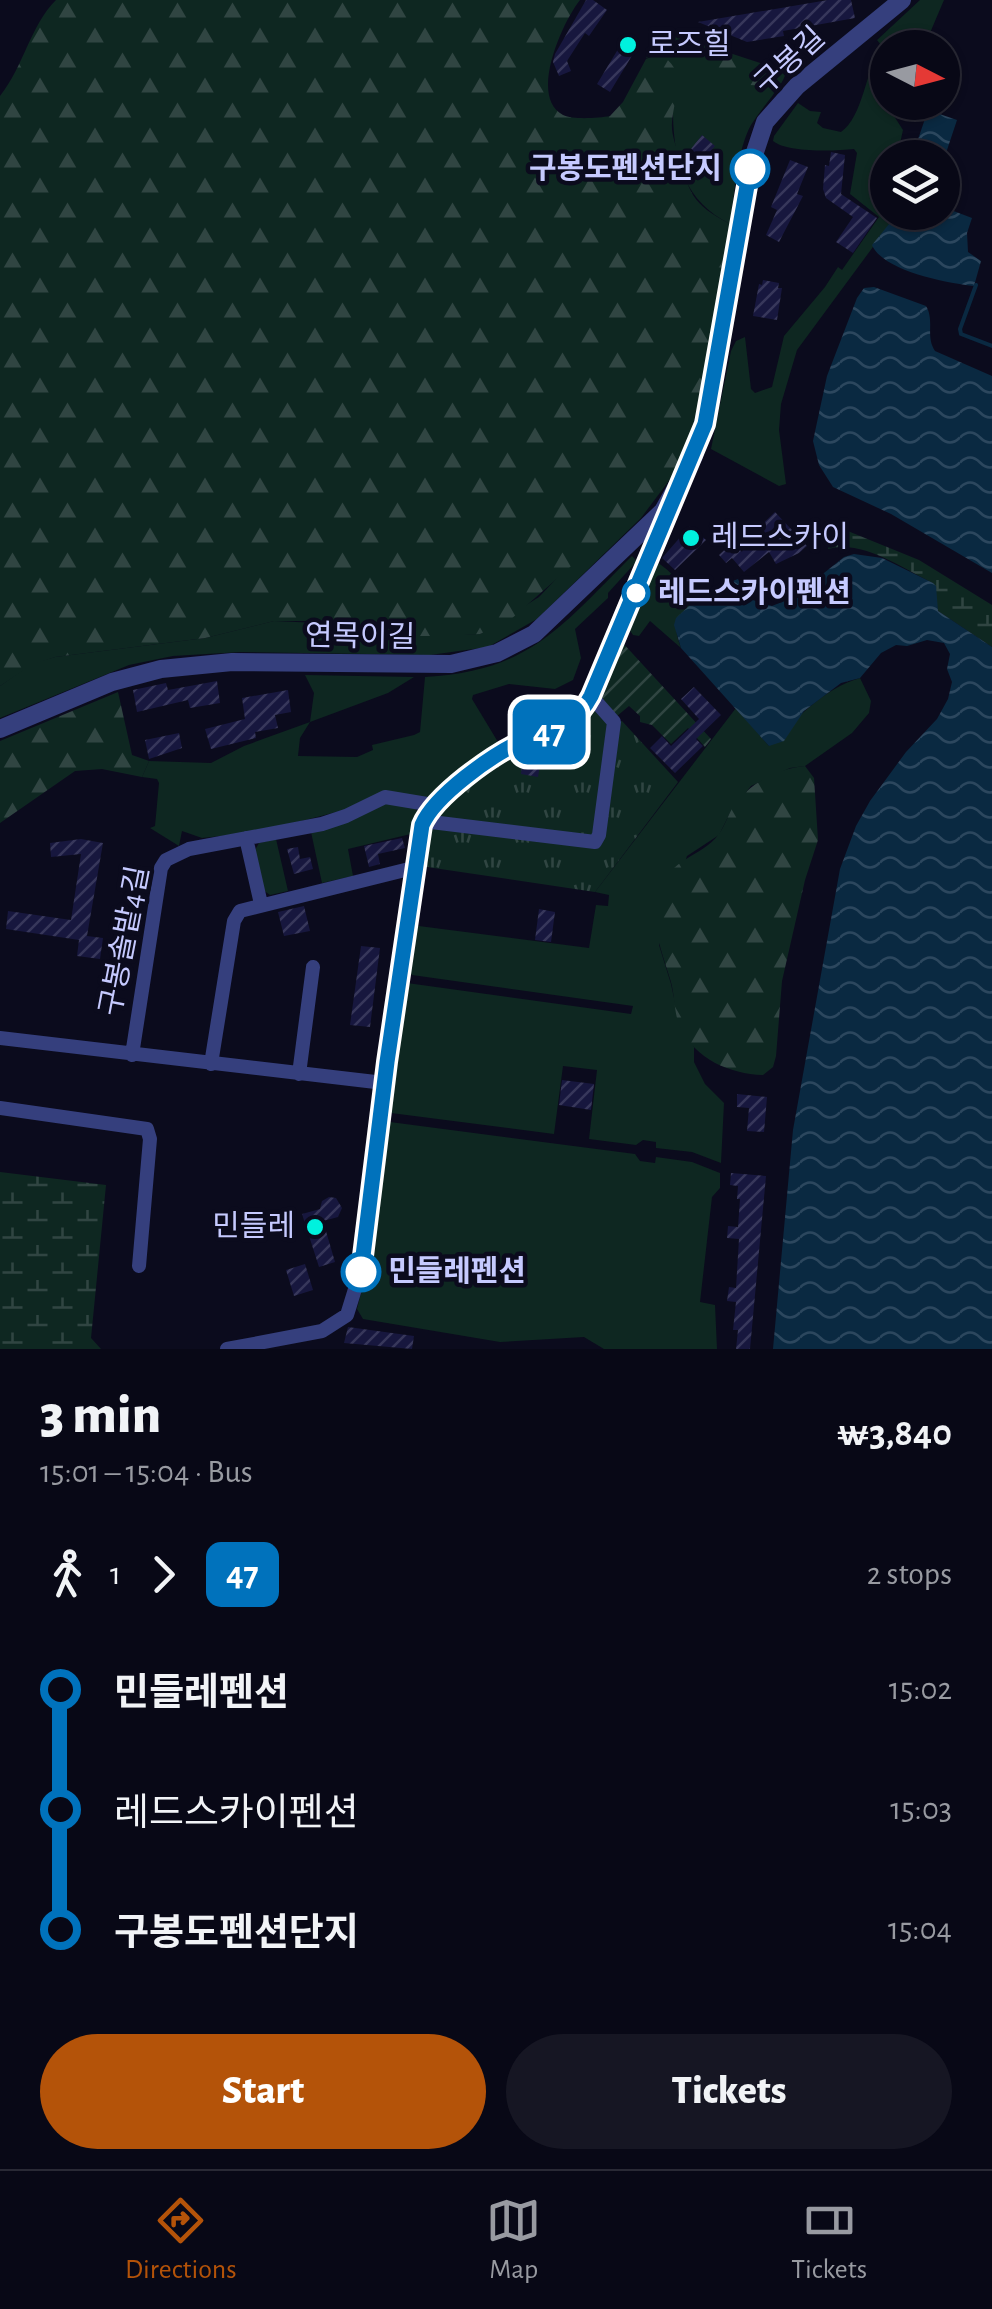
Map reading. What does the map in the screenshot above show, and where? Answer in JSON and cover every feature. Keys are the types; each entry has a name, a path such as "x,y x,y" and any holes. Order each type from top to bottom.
{"street":[{"name":"구봉길","path":"227,1349 322,1331 347,1315 364,1260 413,868 424,820 432,806 518,742 567,726 583,711 705,424 759,135 775,109 797,86 902,0"},
{"name":"연목이길","path":"0,729 112,682 177,666 232,662 434,666 481,658 510,647 544,626 670,502"},
{"path":"424,820 596,842 614,722 591,696"},
{"name":"구봉솔밭4길","path":"132,1054 163,863 170,857 199,846 322,824 385,797 432,806"},
{"path":"246,838 261,904"},
{"path":"211,1064 234,921 240,910 413,868"},
{"path":"300,1074 313,967"},
{"name":"구봉솔밭4길","path":"0,1038 384,1083"},
{"path":"0,1108 147,1128 150,1139 139,1266"}],"green space":[{"path":"56,0 580,0 558,41 548,92 553,106 573,118 610,116 623,102 646,59 659,54 668,60 677,76 672,130 685,178 699,203 730,224 701,399 694,428 671,478 510,620 480,634 417,636 333,621 274,621 205,638 55,657 31,665 0,686 0,96"},
{"path":"920,0 944,0 931,30 888,30"},
{"path":"662,28 696,42 689,47 689,53 786,72 744,142 730,224 702,204 680,165 671,100 659,54 646,58"},
{"path":"696,42 775,69 771,83 749,85 715,75 689,53 689,47"},
{"path":"870,73 870,120 897,120 903,130 901,140 870,140 870,210 850,194 857,153 854,149 789,148 773,141 798,103 810,111 821,112 817,123 823,128 841,132 859,104"},
{"path":"870,230 885,230 797,350 781,404 779,430 786,484 779,486 711,449 731,351 736,341 745,337 751,389 755,393 772,387 784,336 838,267 842,270"},
{"path":"671,478 641,518 537,619 488,647 430,655 241,652 173,656 129,665 0,718 0,686 31,664 55,657 205,638 274,621 364,625 417,636 480,634 539,597 572,562"},
{"path":"833,525 919,560 992,605 992,647 938,611 933,583 868,551 828,549"},
{"path":"632,556 637,561 608,593 608,598 575,629 581,658 573,680 555,689 509,684 473,695 501,747 437,796 348,809 259,832 202,838 182,831 179,846 150,828 155,826 159,783 157,779 142,777 149,761 211,763 244,746 310,722 300,738 298,756 357,757 373,750 372,745 414,735 420,732 425,677 461,673 518,655 585,604"},
{"path":"655,561 677,580 690,606 676,625 681,648 650,621 639,636 628,628"},
{"path":"621,641 711,739 705,747 688,728 671,744 652,725 640,722 640,716 629,706 617,716 602,698 600,689"},
{"path":"305,675 414,677 388,693 310,722 314,693"},
{"path":"860,678 871,701 869,713 852,733 805,766 790,768 751,786 719,835 687,856 659,945 680,1026 694,1047 694,1062 705,1084 724,1103 721,1163 692,1152 656,1148 656,1142 643,1140 636,1145 589,1139 597,1070 563,1066 554,1134 391,1113 387,1106 403,986 407,983 631,1014 633,1006 412,975 405,969 411,925 589,948 596,905 608,906 609,895 595,892 736,708 769,746 822,697"},
{"path":"118,692 132,755 149,761 142,777 102,769 75,771 0,823 0,741"},
{"path":"588,711 595,711 608,724 622,721 678,782 595,892 427,867 423,843 433,819 453,796 510,754"},
{"path":"805,766 814,778 818,840 782,981 776,1056 773,1067 763,1075 738,1072 704,1056 680,1027 658,937 656,904 671,871 711,842 747,791 774,774"},
{"path":"385,802 415,808 420,815 415,833 348,849 353,876 322,883 311,832"},
{"path":"276,839 288,891 270,895 263,890 255,850 259,843"},
{"path":"390,1122 635,1154 640,1161 655,1163 656,1157 692,1162 720,1173 720,1188 712,1197 700,1302 715,1305 717,1349 604,1349 584,1337 500,1342 363,1319 357,1309 367,1270 384,1125"},
{"path":"0,1172 106,1185 91,1338 101,1349 0,1349"}],"water":[{"path":"925,120 957,120 950,140 918,140"},
{"path":"960,213 972,218 967,233 968,252 981,261 974,286 902,269 878,254 872,245 884,230 960,230"},
{"path":"874,287 926,306 935,351 992,376 992,573 891,514 833,487 819,465 813,441 827,376 857,298 864,288"},
{"path":"854,554 882,558 933,583 938,611 992,647 992,1349 773,1349 793,1130 840,869 870,801 906,752 937,719 948,699 952,682 947,669 950,654 944,643 927,640 896,645 881,653 860,678 841,683 804,711 784,741 769,746 681,648 674,625 689,606 687,598 738,579 746,598 772,606 794,597 844,557"}],"building":[{"path":"586,0 593,0 607,10 589,36 585,33 567,61 571,71 559,76 553,62 555,54"},
{"path":"828,0 851,0 855,18 747,42 698,22"},
{"path":"626,36 639,44 610,92 597,84"},
{"path":"702,135 715,146 700,164 687,154"},
{"path":"831,152 845,155 841,194 870,213 870,228 853,253 836,242 853,217 826,198 825,165 829,166"},
{"path":"790,160 808,167 797,194 803,196 779,242 766,235 777,210 771,207"},
{"path":"763,280 779,283 778,288 782,288 777,320 753,316"},
{"path":"775,512 807,546 776,564 769,552 744,572 732,558 726,563 719,555 733,542 742,552 750,531 754,532"},
{"path":"690,526 706,540 675,570 662,558"},
{"path":"217,681 220,703 190,708 188,700 137,712 133,690 166,683 168,690"},
{"path":"694,687 721,715 696,739 703,746 675,773 650,748 662,736 671,746 699,719 681,699"},
{"path":"288,690 291,712 275,715 278,728 255,732 256,738 211,749 205,729 245,719 242,698"},
{"path":"179,733 182,748 149,759 145,740"},
{"path":"523,757 541,759 538,777 521,774"},
{"path":"402,838 405,848 378,854 380,864 369,867 364,846"},
{"path":"81,839 103,843 87,936 103,938 100,959 77,956 79,940 6,929 8,911 71,920 81,854 51,857 50,843"},
{"path":"298,847 300,859 310,857 313,869 294,874 287,849"},
{"path":"304,906 310,931 284,936 278,912"},
{"path":"539,909 555,912 551,942 535,940"},
{"path":"361,946 380,948 370,1027 350,1025"},
{"path":"562,1080 594,1084 591,1110 559,1105"},
{"path":"737,1094 767,1097 764,1132 747,1131 749,1108 737,1107"},
{"path":"731,1173 766,1176 750,1349 736,1349 736,1302 727,1301 729,1287 736,1288 739,1239 727,1238 728,1226 738,1227 740,1199 738,1186 730,1185"},
{"path":"336,1198 342,1208 338,1217 323,1221 335,1262 319,1267 302,1214 320,1209 322,1201"},
{"path":"305,1264 313,1290 294,1296 286,1270"},
{"path":"348,1327 414,1336 412,1349 344,1343"}],"waterway":[{"path":"976,285 961,334 992,346"}],"bus line":[{"name":"47","path":"361,1272 422,825 440,799 518,742 567,726 583,711 591,696 705,424 750,169"}],"place":[{"name":"로즈힐","path":"628,45"},
{"name":"구봉도펜션단지","path":"750,169"},
{"name":"레드스카이","path":"691,538"},
{"name":"레드스카이펜션","path":"636,593"},
{"name":"민들레","path":"315,1227"},
{"name":"민들레펜션","path":"361,1272"}]}
